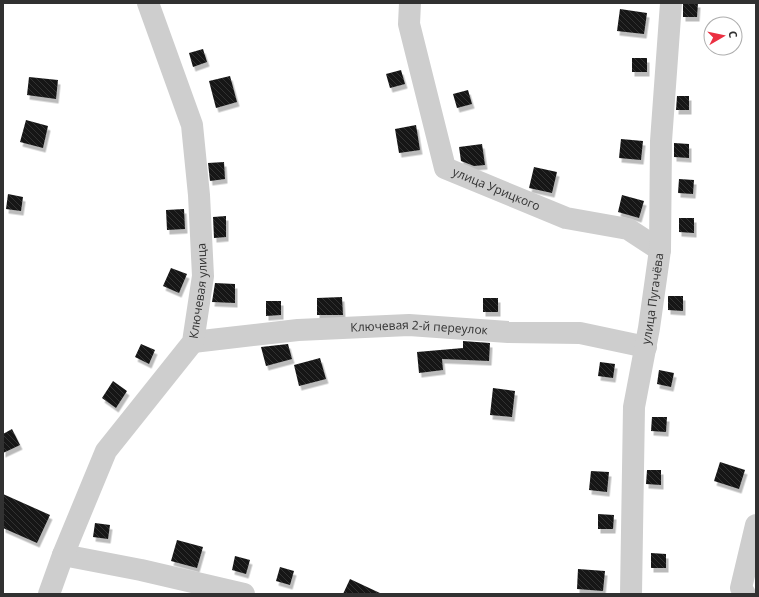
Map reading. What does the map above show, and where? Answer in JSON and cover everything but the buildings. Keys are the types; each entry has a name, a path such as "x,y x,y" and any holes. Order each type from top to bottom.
{"street":[{"name":"Ключевая улица","path":"49,594 63,555 106,451 193,342 203,276 199,195 192,125 148,3"},
{"name":"улица Урицкого","path":"410,3 409,24 445,168 566,218 628,229 660,250"},
{"name":"улица Пугачёва","path":"631,594 634,407 646,347 660,250 661,142 671,3"},
{"name":"Ключевая 2-й переулок","path":"193,342 298,330 408,325 508,332 580,333 646,347"},
{"path":"745,594 741,588 756,525"},
{"path":"63,555 141,570 244,594"}]}
